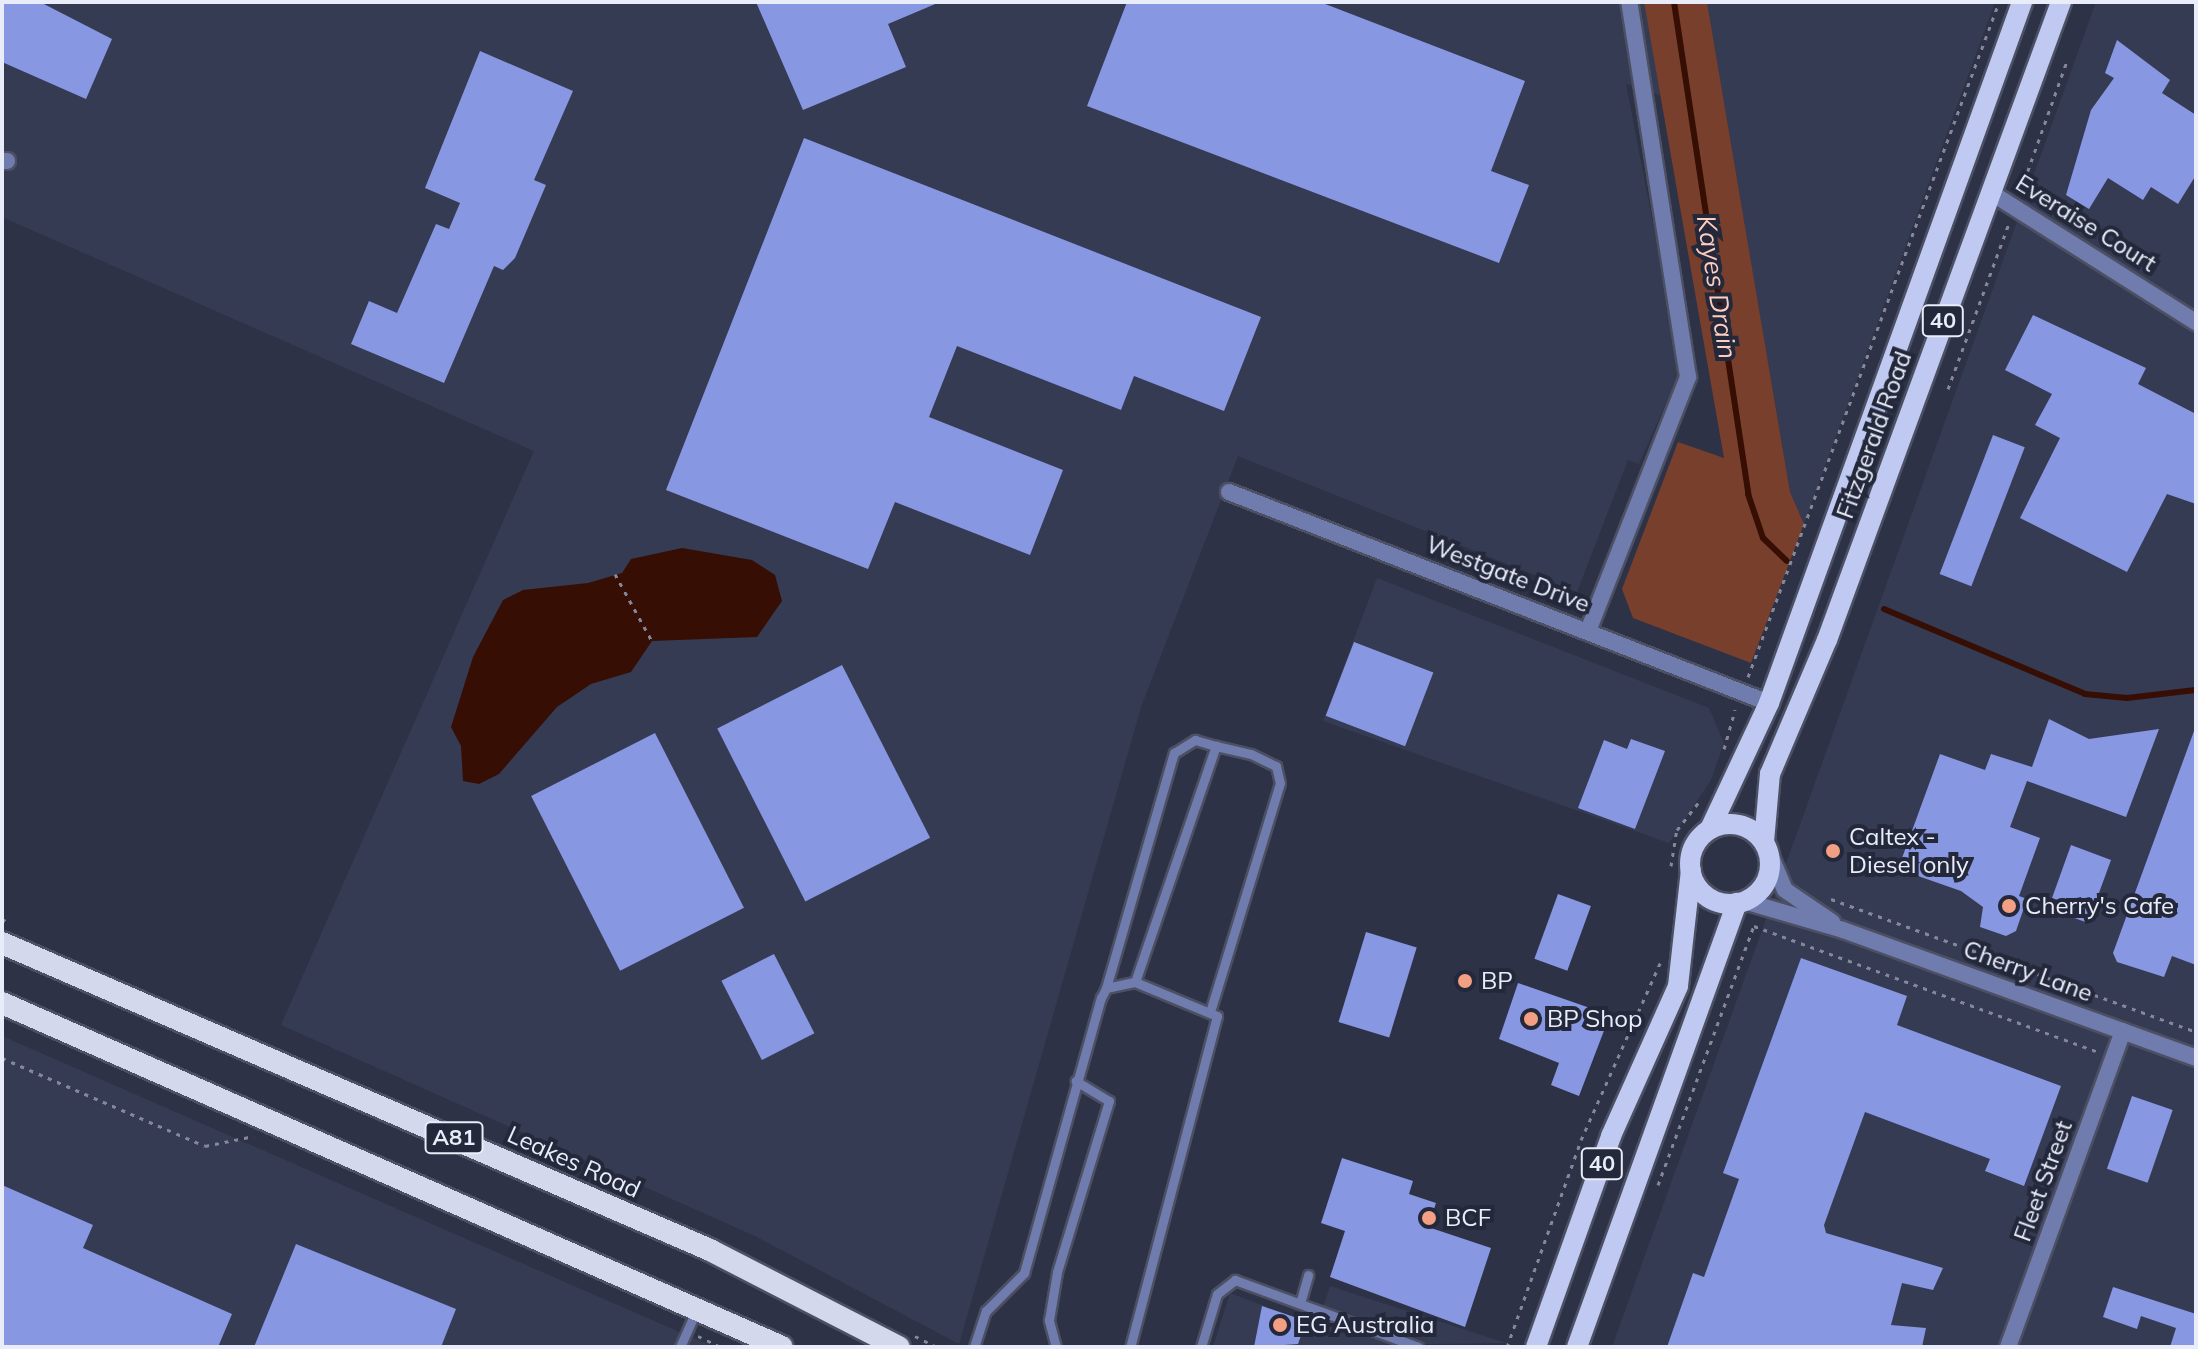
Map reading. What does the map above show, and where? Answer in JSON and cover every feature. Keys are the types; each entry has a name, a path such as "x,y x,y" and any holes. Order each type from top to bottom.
{"highway":[{"name":"Leakes Road","path":"2,943 710,1250 899,1347"},
{"name":"A81","path":"7,1007 697,1307 782,1347"}],"main road":[{"name":"Fitzgerald Road","path":"1710,829 1769,703 2022,2"},
{"name":"Fitzgerald Road","path":"1766,846 1770,774 1827,640 2061,2"},
{"path":"1710,829 1733,824 1766,846"},
{"name":"40","path":"1536,1347 1611,1136 1678,986 1694,847 1710,829"},
{"name":"40","path":"1577,1347 1740,902 1769,875 1766,846"},
{"path":"1691,871 1703,893 1740,902"}],"street":[{"path":"1588,631 1688,377 1629,2"},
{"name":"Everaise Court","path":"1990,192 2196,322"},
{"name":"Westgate Drive","path":"1229,492 1769,703"},
{"name":"Cherry Lane","path":"1766,846 1785,890 1843,930"},
{"name":"Cherry Lane","path":"1740,902 1843,930 2196,1058"},
{"name":"Fleet Street","path":"2008,1347 2123,1031"}],"lane":[{"path":"974,1347 986,1311 1024,1273 1076,1081 1174,753 1195,740 1276,766 1280,783 1211,1008 1217,1028 1130,1347"},
{"path":"1135,982 1216,746"},
{"path":"1106,988 1135,982 1211,1008"},
{"path":"1056,1347 1049,1320 1057,1272 1109,1101 1076,1081"},
{"path":"1301,1300 1308,1275"},
{"path":"1201,1347 1227,1282 1301,1300 1328,1318 1418,1347"},
{"path":"680,1347 697,1307"}],"path":[{"path":"1722,760 1742,692 1999,2"},
{"path":"615,574 652,641"},
{"path":"1822,896 2196,1032"},
{"path":"1654,1195 1754,926 2113,1057"},
{"path":"1507,1347 1581,1140 1663,953"},
{"path":"2,1058 205,1146 264,1137"}],"shaded area":[{"path":"2,2 1644,2 1661,96 1626,84 1681,369 1639,464 1628,460 1577,592 1238,456 1141,707 959,1344 755,1236 281,1025 534,451 2,217"},
{"path":"1644,2 1707,2 1790,492 1804,524 1751,663 1633,618 1622,589 1678,442 1724,458"},
{"path":"1707,2 1995,2 1804,524 1790,492"},
{"path":"2096,2 2196,2 2196,1347 1612,1347"},
{"path":"682,548 752,560 775,575 782,601 757,637 652,641 631,672 591,684 557,707 499,774 479,784 463,781 461,746 451,727 473,657 503,600 523,590 588,583 622,573 631,559"},
{"path":"1377,578 1709,708 1724,743 1711,780 1669,843 1323,721"},
{"path":"2,1036 308,1170 714,1347 2,1347"},
{"path":"1330,1286 1506,1343 1213,1347 1230,1293 1317,1326"}],"building":[{"path":"2,2 40,2 112,39 86,99 2,62"},
{"path":"756,2 940,2 888,24 906,67 803,110"},
{"path":"1127,2 1320,2 1525,81 1491,171 1529,185 1499,263 1087,106"},
{"path":"2117,40 2170,80 2162,93 2196,115 2196,175 2178,204 2151,187 2143,200 2108,178 2089,209 2066,195 2091,110 2114,78 2105,73"},
{"path":"480,51 573,91 534,180 546,185 515,258 503,270 494,266 444,383 351,344 369,301 397,313 436,224 449,229 460,203 425,188"},
{"path":"804,138 1261,317 1224,411 1134,376 1121,410 957,346 929,417 1063,470 1030,555 895,502 868,569 666,490"},
{"path":"2033,315 2146,368 2138,384 2196,414 2196,504 2167,494 2127,572 2020,518 2060,438 2035,425 2052,394 2005,370"},
{"path":"1993,435 2025,447 1971,586 1940,574"},
{"path":"1354,642 1433,672 1405,746 1326,716"},
{"path":"842,665 930,838 805,901 717,729"},
{"path":"2049,719 2089,739 2159,729 2126,817 2027,781 2010,827 2040,838 2019,896 2027,899 2016,931 2006,936 1980,927 1983,907 1961,891 1898,869 1940,754 1985,770 1991,754 2032,767"},
{"path":"2194,731 2196,965 2172,956 2164,977 2117,962 2113,953"},
{"path":"655,733 744,908 620,971 531,796"},
{"path":"1631,739 1665,751 1635,829 1578,808 1604,740 1627,749"},
{"path":"2071,845 2111,860 2088,923 2069,916 2073,905 2052,898"},
{"path":"1558,894 1591,906 1567,971 1534,959"},
{"path":"1366,932 1417,947 1389,1037 1339,1022"},
{"path":"774,954 814,1033 762,1060 721,981"},
{"path":"1801,958 1907,996 1897,1025 2061,1086 2024,1186 1985,1171 1990,1159 1865,1112 1824,1225 1826,1233 1943,1268 1933,1290 1902,1283 1891,1325 1926,1328 1922,1347 1667,1347 1693,1273 1704,1277 1739,1179 1723,1173"},
{"path":"1518,983 1610,1015 1579,1096 1551,1085 1559,1063 1499,1039"},
{"path":"2132,1096 2173,1110 2148,1183 2107,1169"},
{"path":"1342,1158 1413,1181 1409,1194 1436,1203 1428,1227 1491,1248 1465,1327 1330,1277 1345,1231 1321,1223"},
{"path":"2,1185 93,1225 83,1248 232,1314 218,1347 2,1347"},
{"path":"296,1244 456,1309 441,1347 254,1347"},
{"path":"2113,1287 2196,1314 2196,1347 2170,1347 2176,1328 2141,1316 2137,1329 2103,1317"},
{"name":"EG Australia","path":"1262,1306 1306,1321 1298,1344 1254,1347"}],"waterway":[{"name":"Kayes Drain","path":"1674,2 1748,494 1763,538 1787,561"},
{"name":"Kayes Drain","path":"1884,609 2085,694 2127,698 2196,690"}],"place":[{"name":"Caltex - Diesel only","path":"1833,851"},
{"name":"Cherry's Cafe","path":"2009,906"},
{"name":"BP","path":"1465,981"},
{"name":"BP Shop","path":"1531,1019"},
{"name":"BCF","path":"1429,1218"},
{"name":"EG Australia","path":"1280,1325"}]}
